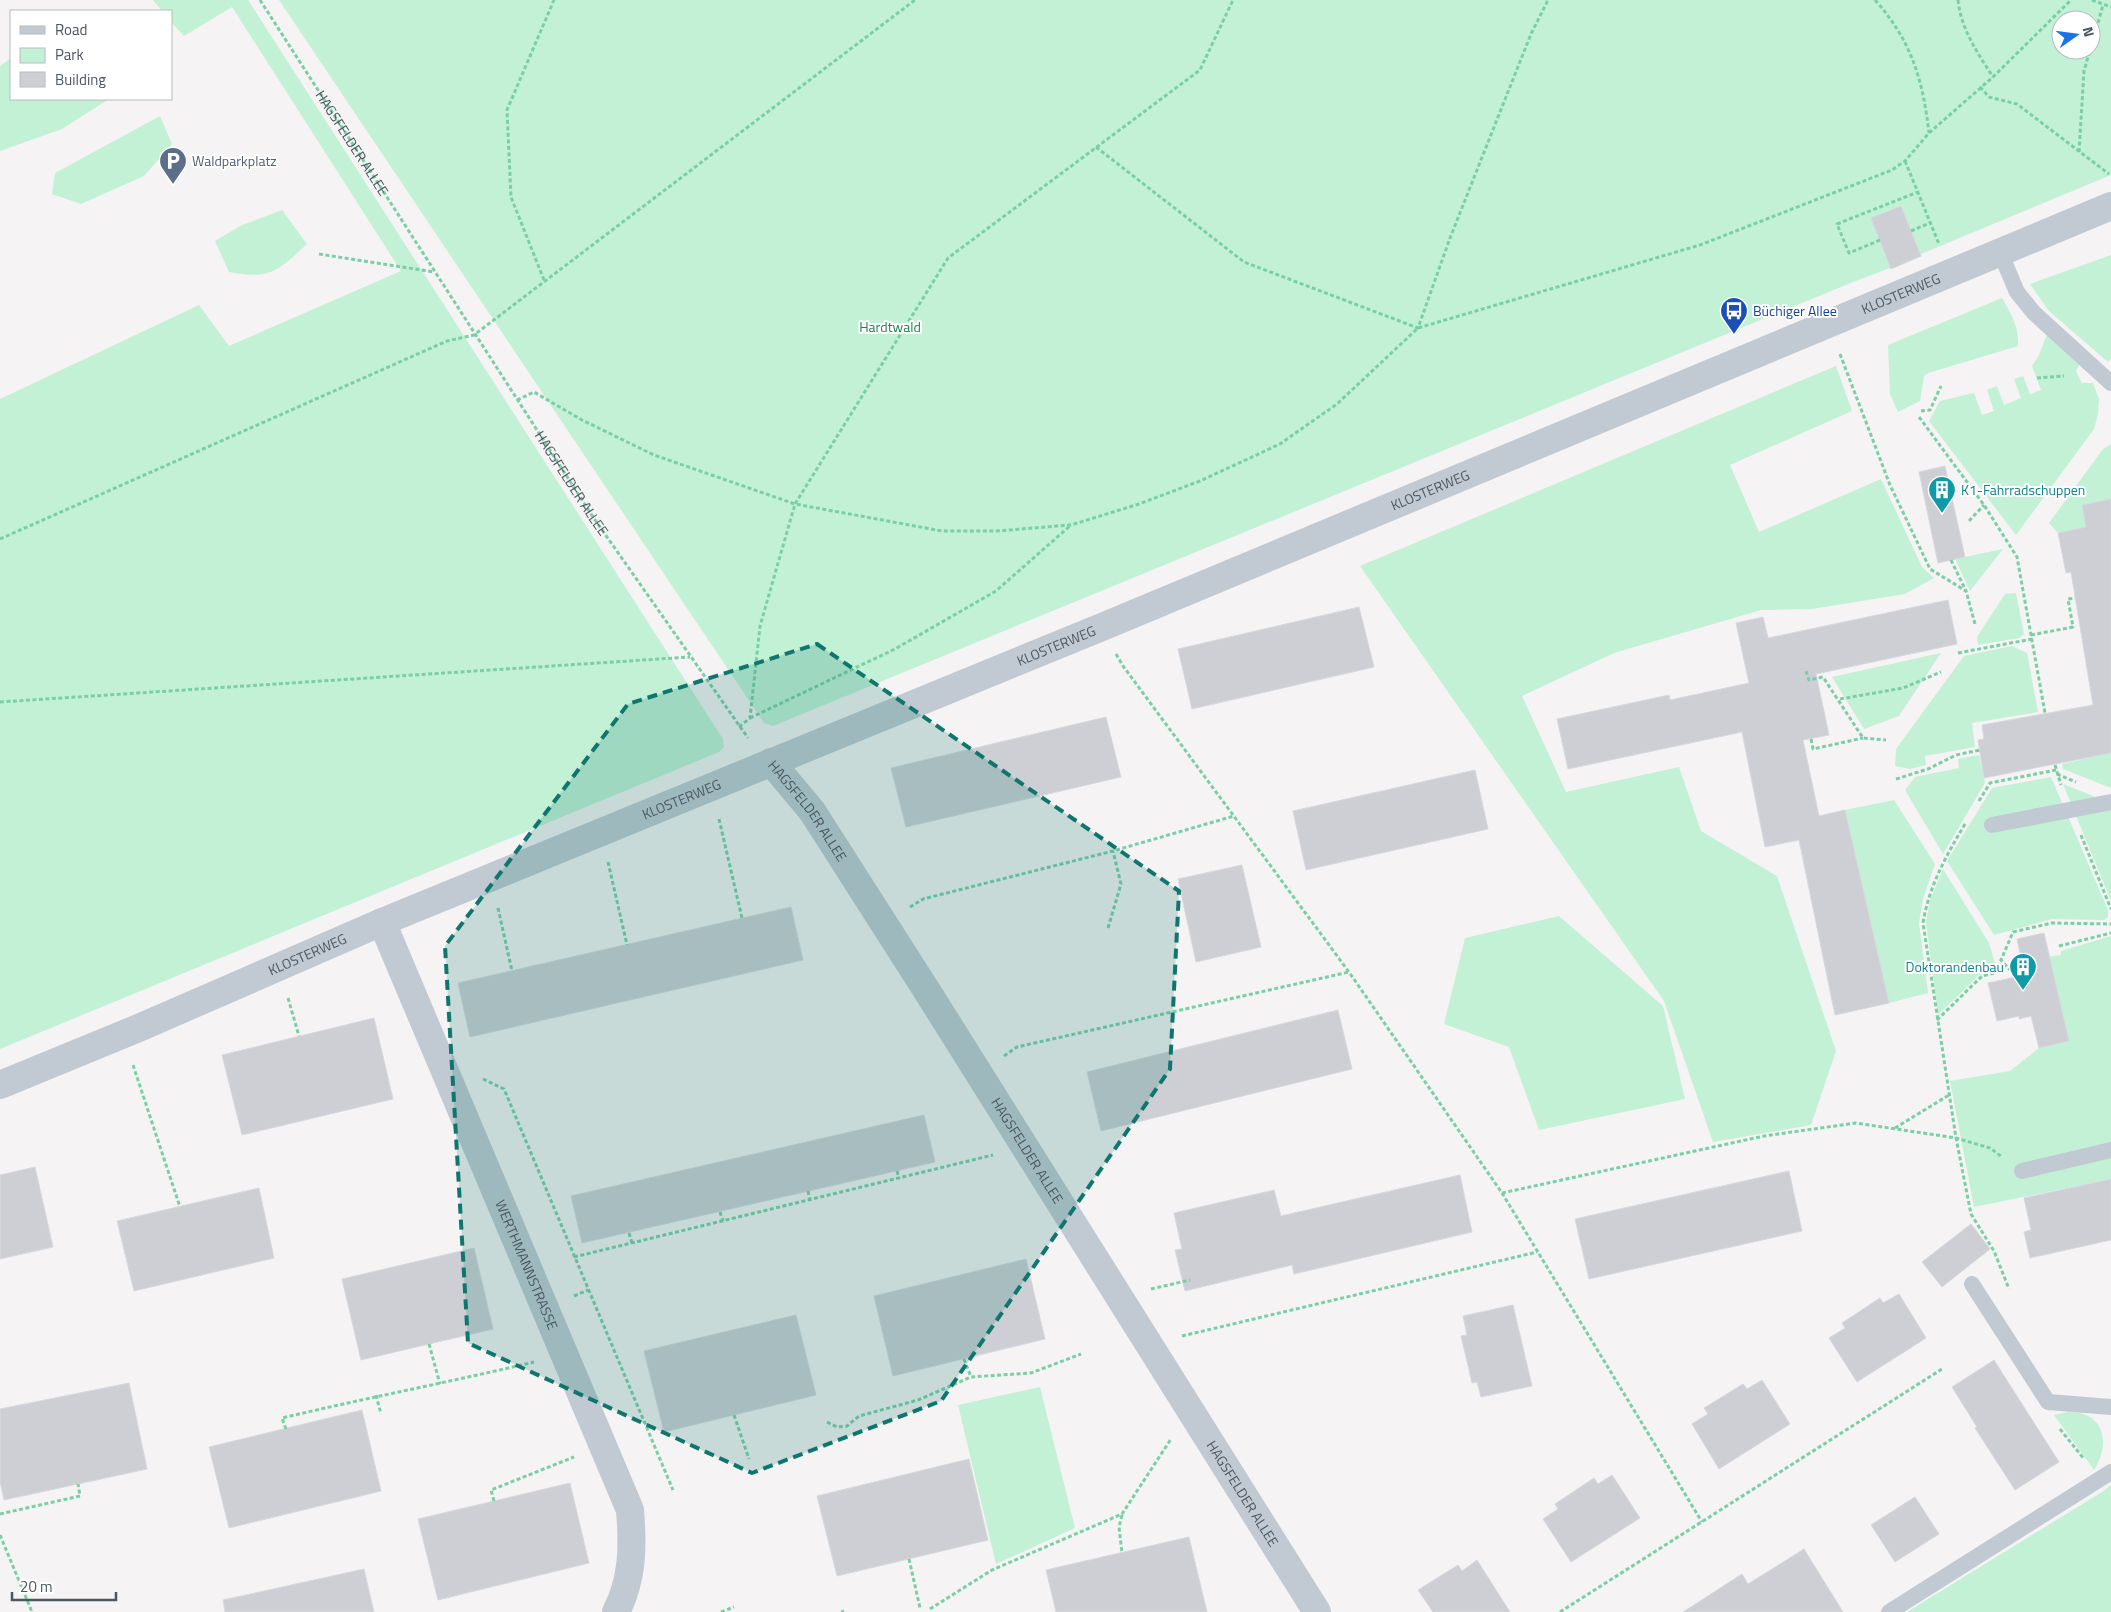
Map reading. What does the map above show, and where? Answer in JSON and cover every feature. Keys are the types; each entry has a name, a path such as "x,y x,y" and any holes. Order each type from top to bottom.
{"street":[{"name":"KLOSTERWEG","path":"0,1085 141,1027 382,922 1102,627 2111,206"},
{"name":"HAGSFELDER ALLEE","path":"771,762 812,812 884,924 1120,1296 1317,1612"},
{"name":"WERTHMANNSTRASSE","path":"382,922 605,1445 630,1510 633,1551 626,1593 616,1612"}],"lane":[{"path":"2000,252 2017,292 2034,313 2111,383"},
{"path":"1992,825 2111,802"},
{"path":"2022,1170 2111,1150"},
{"path":"1972,1284 2048,1402 2111,1407"},
{"path":"1889,1612 2106,1476"}],"path":[{"name":"HAGSFELDER ALLEE","path":"260,0 593,518 740,727 771,762"},
{"path":"544,280 511,197 507,110 554,0"},
{"path":"0,539 447,341 474,335 915,0"},
{"path":"750,718 760,626 795,504 948,258 1200,70 1233,0"},
{"path":"1418,328 1450,238 1531,34 1548,0"},
{"path":"1875,0 1894,21 1911,53 1922,83 1929,133"},
{"path":"1958,0 1960,14 1970,40 1993,76"},
{"path":"517,400 534,392 582,420 654,455 795,504 942,531 996,531 1071,525 1157,498 1280,444 1337,404 1418,328 1700,246 1892,170 1905,161 1929,133 1993,76 2071,0"},
{"path":"2092,0 2111,7"},
{"path":"2101,12 2103,5"},
{"path":"2079,153 2084,71 2088,60"},
{"path":"1980,87 1989,97 2017,104 2111,176"},
{"path":"1096,147 1244,262 1418,328"},
{"path":"1905,161 1950,273"},
{"path":"1880,240 1849,253 1837,224 1918,192"},
{"path":"1911,231 1930,223"},
{"path":"318,254 434,272"},
{"path":"1828,323 1872,441 1930,569 1966,591"},
{"path":"2037,378 2071,376"},
{"path":"1921,411 1930,410 1941,386"},
{"path":"1918,417 1984,505 2017,558 2045,713"},
{"path":"1969,521 1984,505"},
{"path":"740,727 750,718 895,648 996,591 1071,525"},
{"path":"1951,560 1966,591 1975,624"},
{"path":"1958,653 2074,627 2068,599 2075,598"},
{"path":"1102,627 1123,666 1349,972 1502,1193 1702,1522"},
{"path":"0,702 691,657"},
{"path":"1806,671 1809,680 1823,677 1840,699 1863,738"},
{"path":"1840,699 1902,688 1941,672"},
{"path":"1811,739 1813,749 1863,738 1886,740"},
{"path":"1896,779 1928,769 1956,755 1980,750"},
{"path":"2055,765 2070,810 2111,908"},
{"path":"712,787 742,918"},
{"path":"884,924 923,898 1113,851 1234,816"},
{"path":"602,832 627,944"},
{"path":"1108,928 1121,884 1113,851"},
{"path":"1943,861 1927,899 1923,923 1929,971 1956,1138 1971,1214 1994,1251 2012,1296"},
{"path":"491,878 512,971"},
{"path":"1937,1020 1982,976 1998,972 2000,960 2013,932 2052,923 2111,924"},
{"path":"2059,946 2111,932"},
{"path":"2000,960 2009,969 2025,969"},
{"path":"279,966 299,1036"},
{"path":"1929,971 1944,968"},
{"path":"979,1073 1017,1047 1349,972"},
{"path":"123,1033 180,1206"},
{"path":"448,1078 468,1068 479,1078 504,1089 673,1490"},
{"path":"1895,1128 1950,1095"},
{"path":"1502,1193 1764,1136 1856,1123 1956,1138 1990,1148 2022,1170"},
{"path":"574,1257 1026,1147"},
{"path":"897,1171 899,1178"},
{"path":"808,1191 810,1200"},
{"path":"720,1212 723,1221"},
{"path":"629,1233 632,1243"},
{"path":"1150,1344 1537,1252"},
{"path":"1120,1296 1190,1280"},
{"path":"429,1344 440,1384"},
{"path":"286,1428 282,1418 376,1395 440,1384 566,1354"},
{"path":"827,1422 837,1427 847,1426 859,1416 918,1400 971,1377 1031,1373 1081,1354"},
{"path":"964,1359 971,1377"},
{"path":"1560,1612 1942,1369"},
{"path":"376,1395 381,1414"},
{"path":"2048,1402 2050,1416 2106,1476"},
{"path":"734,1415 749,1459"},
{"path":"1122,1553 1119,1527 1122,1514 1166,1445 1194,1415"},
{"path":"494,1501 491,1490 605,1445"},
{"path":"0,1514 80,1496 78,1484"},
{"path":"930,1609 992,1570 1122,1514"},
{"path":"0,1535 32,1612"},
{"path":"909,1559 920,1608"},
{"path":"721,1612 734,1606"}],"highlighted area":[{"path":"817,644 1179,891 1170,1069 941,1401 752,1473 468,1343 445,946 628,704"}],"green space":[{"path":"153,0 248,0 723,739 724,747 719,752 0,1049 0,399 199,305 229,346 401,271 232,7 184,36 172,23 172,10 161,10"},
{"name":"Hardtwald","path":"279,0 2111,0 2111,175 1921,254 1922,256 1853,282 773,726 764,723"},
{"path":"10,59 10,100 107,100 62,129 0,151 0,66"},
{"path":"160,116 172,144 144,176 81,204 52,194 55,173"},
{"path":"282,210 307,244 281,267 273,271 255,275 229,272 215,241 240,226"},
{"path":"2111,255 2111,359 2108,362 2049,311 2030,284"},
{"path":"2002,298 2016,326 2018,346 1928,373 1924,376 1920,401 1898,412 1890,394 1888,345"},
{"path":"2047,334 2079,365 2076,371 2082,383 2093,383 2099,399 2098,414 2094,429 2016,535 1929,421 1940,401 1974,393 1982,415 1994,411 1987,390 1997,386 2004,405 2021,398 2014,379 2023,376 2030,394 2041,390 2032,366 2039,355"},
{"path":"1836,366 1852,411 1730,465 1759,532 1881,479 1922,567 1934,578 1905,594 1812,609 1761,610 1614,653 1522,696 1566,792 1679,767 1701,831 1777,876 1836,1051 1811,1125 1713,1142 1664,1001 1360,566"},
{"path":"2111,444 2111,499 2082,505 2086,527 2058,533 2049,523 2103,449"},
{"path":"2003,549 1970,591 1955,559"},
{"path":"2016,593 2024,634 2019,638 1978,645 1977,637 2005,594"},
{"path":"2012,646 2027,653 2038,712 1972,723 1975,747 1925,756 1926,765 1910,769 1895,766 1896,749 1964,656"},
{"path":"1941,653 1899,716 1864,729 1832,677"},
{"path":"2111,753 2111,788 2063,769 2062,764"},
{"path":"1979,755 1985,783 1943,854 1905,790 1915,777 1959,768 1958,759"},
{"path":"2051,777 2108,910 2108,917 2104,920 2052,919 1994,935 1947,861 1992,788"},
{"path":"2063,784 2111,803 2111,901"},
{"path":"1894,800 1935,864 1923,899 1919,923 1928,993 1889,1003 1845,810"},
{"path":"1943,869 1989,943 1997,970 1979,975 1938,1015 1926,923 1930,900"},
{"path":"1559,916 1663,1006 1685,1099 1539,1130 1509,1047 1444,1024 1465,938"},
{"path":"2111,936 2111,1179 1974,1207 1950,1081 2010,1071 2039,1048 2069,1041 2047,957 2061,955 2061,951"},
{"path":"1040,1387 1075,1528 996,1564 958,1405"},
{"path":"2067,1412 2080,1413 2090,1417 2101,1430 2102,1449 2094,1470 2054,1415"},
{"path":"2111,1485 2111,1612 1907,1612 2102,1492"}],"building":[{"path":"1901,206 1921,256 1891,269 1871,218"},
{"name":"K1-Fahrradschuppen","path":"1945,466 1965,557 1938,563 1919,472"},
{"path":"2111,499 2111,753 1984,778 1978,740 1984,739 1982,725 2093,705 2071,572 2066,573 2058,533 2086,527 2082,505"},
{"path":"1948,600 1957,644 1816,674 1829,735 1803,740 1819,816 1845,810 1889,1003 1835,1015 1799,840 1765,847 1742,732 1568,769 1557,719 1669,695 1670,700 1749,683 1736,623 1763,617 1768,638"},
{"path":"1359,607 1374,667 1192,709 1178,649"},
{"path":"1106,717 1121,777 906,827 891,768"},
{"path":"1475,770 1488,829 1306,870 1293,811"},
{"path":"1242,865 1261,947 1196,962 1178,879"},
{"path":"791,907 803,960 470,1037 458,983"},
{"name":"Doktorandenbau","path":"2044,933 2069,1041 2039,1048 2031,1016 2019,1019 2019,1016 1997,1021 1988,983 2025,975 2017,939"},
{"path":"1338,1010 1352,1069 1101,1131 1087,1072"},
{"path":"374,1018 393,1099 242,1135 222,1055"},
{"path":"924,1115 935,1162 582,1243 571,1196"},
{"path":"35,1167 53,1247 0,1259 0,1175"},
{"path":"1789,1171 1802,1231 1589,1279 1575,1219"},
{"path":"1460,1175 1472,1232 1294,1274 1292,1265 1185,1291 1175,1250 1182,1249 1174,1213 1274,1190 1281,1216"},
{"path":"2111,1179 2111,1240 2030,1258 2024,1232 2031,1230 2024,1198"},
{"path":"259,1188 274,1258 134,1291 117,1221"},
{"path":"1971,1224 1990,1249 1942,1287 1922,1262"},
{"path":"474,1248 493,1329 361,1360 342,1279"},
{"path":"1026,1259 1045,1339 893,1376 874,1296"},
{"path":"1899,1294 1926,1338 1857,1382 1829,1338 1845,1328 1842,1323 1880,1298 1883,1303"},
{"path":"1513,1305 1532,1386 1481,1397 1477,1382 1472,1383 1461,1336 1467,1335 1463,1316"},
{"path":"796,1315 816,1395 664,1432 644,1351"},
{"path":"1994,1360 2059,1462 2015,1490 1975,1428 1977,1427 1952,1387"},
{"path":"1762,1380 1790,1424 1719,1469 1692,1424 1708,1414 1704,1408 1743,1384 1747,1389"},
{"path":"129,1383 147,1469 4,1500 0,1482 0,1409"},
{"path":"362,1410 381,1491 229,1528 209,1447"},
{"path":"969,1459 988,1540 837,1576 817,1496"},
{"path":"1612,1475 1640,1518 1571,1562 1543,1519 1558,1509 1555,1504 1594,1478 1598,1484"},
{"path":"570,1483 589,1563 438,1600 418,1519"},
{"path":"1915,1497 1939,1534 1895,1562 1871,1525"},
{"path":"1189,1537 1207,1612 1056,1612 1046,1570"},
{"path":"1804,1549 1843,1612 1683,1612 1742,1574 1748,1584"},
{"path":"1477,1560 1510,1612 1433,1612 1418,1590 1458,1565 1462,1571"},
{"path":"364,1569 374,1612 225,1612 223,1600"}],"place":[{"name":"Waldparkplatz","path":"173,185"},
{"name":"Büchiger Allee","path":"1734,335"},
{"name":"K1-Fahrradschuppen","path":"1942,514"},
{"name":"Doktorandenbau","path":"2023,991"}]}
